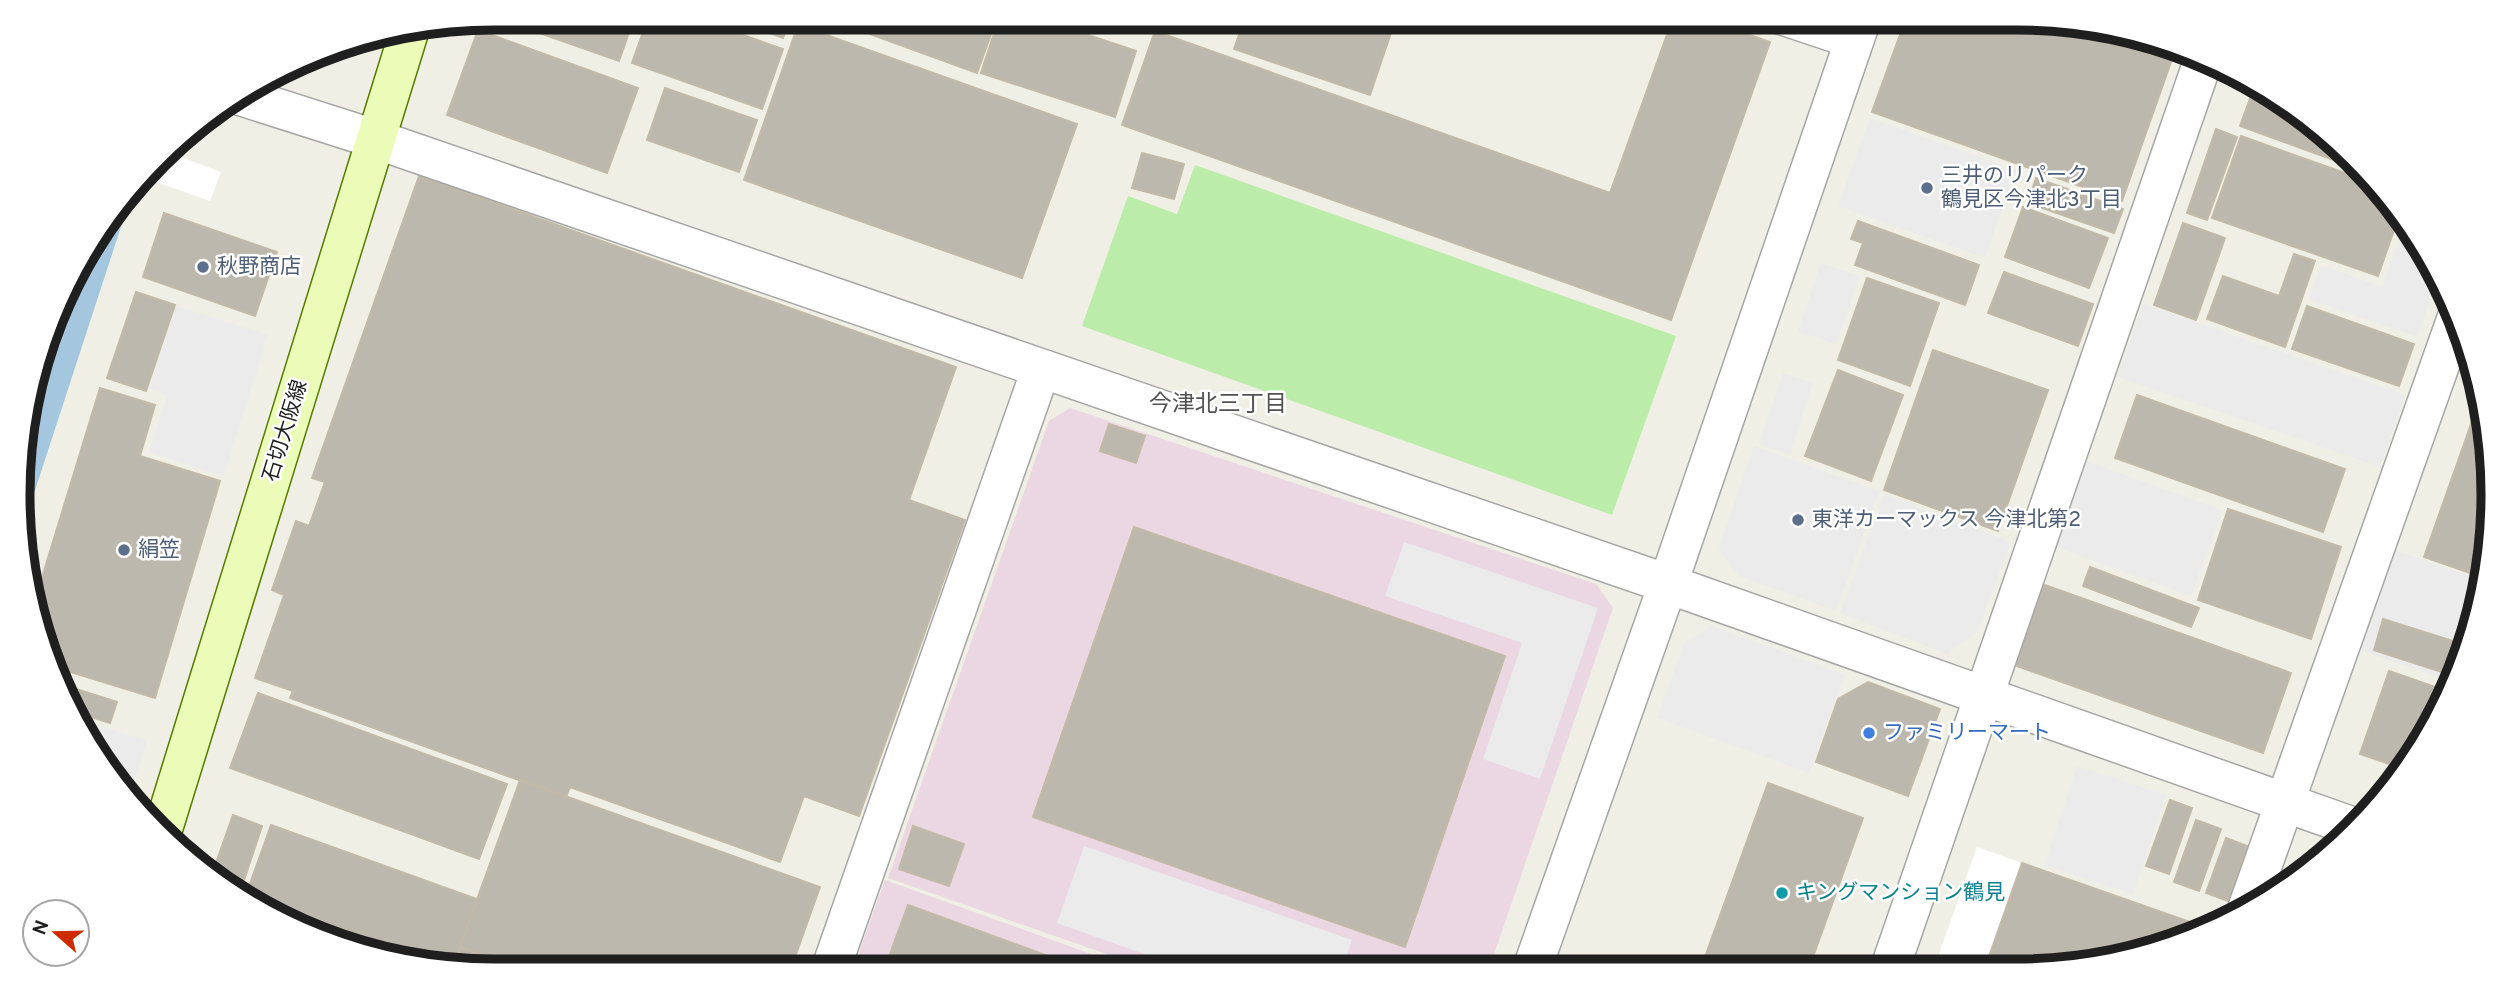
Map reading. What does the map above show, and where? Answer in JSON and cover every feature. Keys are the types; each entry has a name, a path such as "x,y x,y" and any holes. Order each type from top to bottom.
{"main road":[{"name":"石切大阪線","path":"165,822 407,39"}],"street":[{"path":"1536,959 1668,584 1857,32"},
{"path":"1893,959 2201,68"},
{"path":"250,99 375,139 1668,584 2344,824"},
{"path":"2252,895 2452,332"},
{"path":"834,959 1041,369"}],"shaded area":[{"name":"三井のリパーク 鶴見区今津北3丁目","path":"1870,118 2016,170 1985,258 1838,206"},
{"path":"2402,234 2434,290 2417,337 2309,299 2321,265 2382,287"},
{"path":"1821,263 1860,276 1836,344 1798,331"},
{"path":"2143,304 2405,395 2380,467 2118,377"},
{"path":"176,306 268,335 224,476 149,452 167,396 149,389"},
{"path":"1783,373 1813,383 1790,454 1759,444"},
{"path":"1070,408 1596,584 1613,608 1492,959 1121,959 888,878 1049,421"},
{"name":"東洋カーマックス 今津北第2","path":"1754,446 1879,491 1836,611 1739,576 1718,550"},
{"path":"2086,461 2222,510 2191,596 2056,547"},
{"path":"1884,495 2011,542 1977,632 1947,654 1840,613"},
{"path":"1404,542 1598,608 1540,779 1483,759 1522,643 1385,596"},
{"path":"2395,550 2473,577 2457,644 2443,679 2360,650"},
{"path":"1712,626 1845,675 1809,773 1657,718 1685,642"},
{"path":"90,722 147,741 133,785"},
{"path":"2077,766 2166,795 2133,894 2044,865"},
{"path":"1084,846 1352,940 1345,959 1158,959 1057,923"},
{"path":"885,880 1105,959 856,959"}],"green space":[{"path":"1195,165 1676,336 1612,515 1082,326 1128,196 1177,214"}],"water":[{"path":"126,213 30,505 34,434 54,345 92,262"}],"pier":[{"path":"177,156 221,172 210,201 152,181"},
{"path":"1977,847 2022,863 1988,959 1937,959"}],"building":[{"path":"531,30 630,30 619,61"},
{"path":"644,30 728,30 783,49 762,109 632,63"},
{"path":"762,30 786,30 783,38"},
{"path":"796,30 812,30 1077,124 1022,278 744,180"},
{"path":"859,30 993,30 977,73"},
{"path":"995,30 1073,30 1136,51 1115,117 981,73"},
{"path":"1241,30 1392,30 1370,95 1234,49"},
{"path":"1669,30 1736,30 1770,42 1671,320 1122,125 1155,31 1610,193"},
{"path":"1902,30 2016,30 2077,34 2134,45 2172,59 2122,201 1872,112"},
{"path":"478,31 638,88 607,173 447,115"},
{"path":"665,88 757,120 739,172 647,140"},
{"path":"2252,94 2299,126 2342,163 2240,126"},
{"path":"2216,129 2237,137 2207,220 2187,213"},
{"path":"2241,136 2355,177 2395,226 2378,276 2212,218"},
{"path":"1142,153 1184,164 1174,199 1132,188"},
{"path":"419,176 956,367 909,500 965,520 859,816 804,796 780,862 570,787 566,797 290,698 293,691 255,678 284,595 272,590 296,521 309,526 325,482 312,478"},
{"path":"2036,178 2123,209 2114,233 2028,203"},
{"path":"2023,207 2108,238 2089,288 2005,257"},
{"path":"164,213 277,252 255,316 143,277"},
{"path":"1858,221 1979,265 1965,305 1855,265 1863,243 1851,239"},
{"path":"2183,223 2225,238 2196,320 2154,305"},
{"path":"2294,254 2315,261 2285,347 2207,319 2223,276 2279,296"},
{"path":"2004,272 2093,304 2078,346 1988,313"},
{"path":"1867,278 1939,303 1910,386 1838,360"},
{"path":"136,292 175,305 146,391 107,378"},
{"path":"2307,306 2414,344 2399,386 2292,349"},
{"path":"1933,350 2048,390 1998,531 1884,490"},
{"path":"1838,370 1903,395 1871,481 1805,456"},
{"path":"100,388 155,405 140,456 220,481 155,698 64,670 54,644 39,586"},
{"path":"2137,395 2345,469 2323,532 2115,458"},
{"path":"2474,416 2481,494 2474,574 2424,557"},
{"path":"1109,424 1145,436 1136,463 1100,451"},
{"path":"2228,509 2341,547 2311,639 2198,600"},
{"path":"1134,527 1505,656 1405,947 1033,817"},
{"path":"2090,567 2199,608 2191,627 2083,586"},
{"path":"2042,584 2291,673 2263,753 2014,665"},
{"path":"2383,619 2457,642 2445,673 2374,650"},
{"path":"2389,671 2439,688 2419,727 2394,765 2360,754"},
{"path":"1868,682 1940,709 1908,796 1816,762 1838,699"},
{"path":"72,688 117,702 110,723 86,715"},
{"path":"258,693 507,784 479,859 230,768"},
{"path":"520,780 820,887 794,959 494,959 460,947"},
{"name":"キングマンション鶴見","path":"1768,783 1863,818 1812,959 1704,959"},
{"path":"2170,800 2192,808 2169,874 2146,866"},
{"path":"233,815 262,826 242,885 215,865"},
{"path":"2196,820 2221,829 2199,891 2174,882"},
{"path":"271,825 477,899 457,957 404,950 345,935 289,911 248,889"},
{"path":"913,826 964,844 949,886 899,869"},
{"path":"2226,838 2247,846 2228,901 2206,893"},
{"path":"2022,863 2195,924 2166,935 2107,950 2047,958 1988,959"},
{"path":"908,905 1056,959 888,959"},
{"path":"460,947 494,959 464,958 457,957"}],"place":[{"name":"三井のリパーク 鶴見区今津北3丁目","path":"1927,188"},
{"name":"秋野商店","path":"203,267"},
{"name":"東洋カーマックス 今津北第2","path":"1798,520"},
{"name":"絹笠","path":"124,550"},
{"name":"ファミリーマート","path":"1869,733"},
{"name":"キングマンション鶴見","path":"1782,893"}],"district":[{"name":"今津北三丁目","path":"1218,405"}]}
